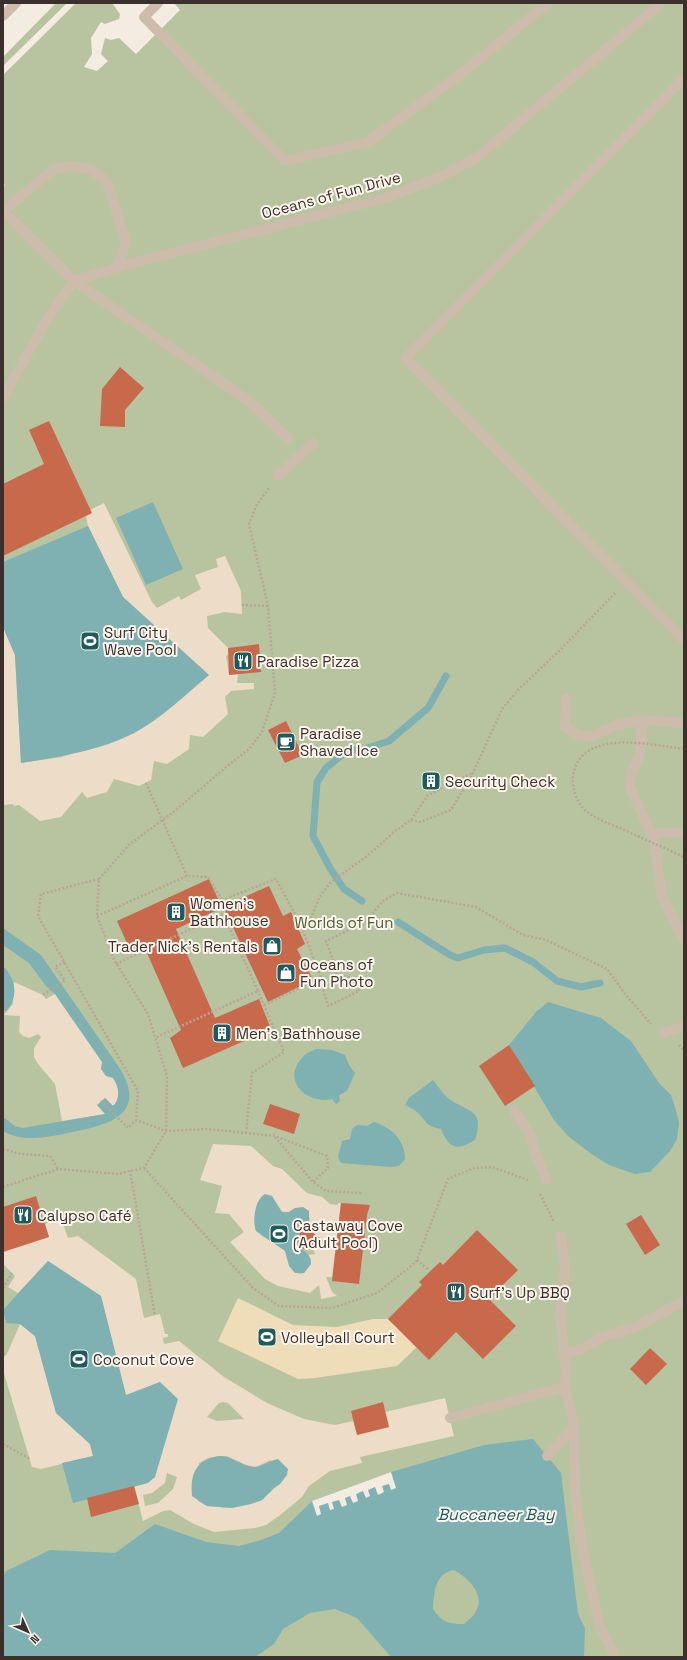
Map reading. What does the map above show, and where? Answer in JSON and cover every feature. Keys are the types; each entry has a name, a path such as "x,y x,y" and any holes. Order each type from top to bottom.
{"street":[{"path":"3,16 16,3"},
{"path":"158,3 144,17 285,161 368,142 462,73 548,3"},
{"name":"Oceans of Fun Drive","path":"74,281 118,267 390,197 442,176 475,159 660,3"},
{"path":"684,80 680,82 406,358 684,640"},
{"path":"118,267 126,241 107,182 91,169 72,166 54,169 3,211 74,281 249,401 288,438"},
{"path":"3,398 44,324 74,281"},
{"path":"278,476 313,443"},
{"path":"566,698 565,727 580,736 593,736 616,725 642,720 684,723"},
{"path":"642,720 640,755 632,772 629,786 652,833 662,897 684,940"},
{"path":"652,833 684,833"},
{"path":"664,1033 684,1026"},
{"path":"514,1110 531,1136 533,1147 546,1180"},
{"path":"561,1236 565,1267 560,1314 566,1370 565,1387 574,1425 575,1488 582,1548 600,1627 613,1652 614,1657"},
{"path":"564,1355 581,1349 605,1336 634,1328 684,1302"},
{"path":"450,1418 565,1387"},
{"path":"547,1456 574,1425"}],"path":[{"path":"101,1101 128,1128 136,1120 138,1091 38,916 42,894 99,879 129,845 162,820 226,766 249,750 262,732 275,693 268,606 250,524 256,506 278,476"},
{"path":"411,820 420,822 450,810 473,773 502,709 518,690 563,648 620,588"},
{"path":"242,605 268,606"},
{"path":"684,749 624,742 598,746 586,753 580,760 574,770 573,786 578,802 593,816 684,857"},
{"path":"297,927 311,918 319,898 331,882 366,857 394,832 411,820 428,795 473,773"},
{"path":"146,783 187,876"},
{"path":"97,916 187,876 208,877 222,900 223,914 284,1052 252,1073 246,1133"},
{"path":"99,879 97,916 116,964 148,1014 167,1076 166,1131 144,1168"},
{"path":"222,900 276,879 301,925 317,966 328,1006 359,991 358,980 336,973 326,941 364,923 384,900 397,893 476,907 523,935 546,940 607,969 625,994"},
{"path":"116,964 223,914"},
{"path":"317,966 333,960"},
{"path":"43,995 65,980 55,967 65,962"},
{"path":"264,1005 321,978"},
{"path":"155,1038 258,991"},
{"path":"136,1120 166,1131 207,1129 275,1136 327,1156 328,1168 313,1182"},
{"path":"275,1136 313,1182 326,1191 362,1193"},
{"path":"3,1149 21,1154 50,1156 58,1169"},
{"path":"144,1168 253,1288 279,1306 332,1308 377,1293 417,1260 448,1179 474,1168 492,1167 526,1178 532,1183"},
{"path":"3,1187 58,1169 117,1174 144,1168"},
{"path":"130,1170 155,1316"},
{"path":"537,1188 561,1236"},
{"path":"417,1260 430,1271"},
{"path":"3,1288 12,1273"},
{"path":"3,1444 30,1459"}],"green space":[{"path":"56,3 67,3 3,66 3,57"},
{"name":"Worlds of Fun","path":"76,3 112,3 120,14 119,19 105,24 101,22 91,38 92,54 84,67 97,71 108,61 101,54 105,38 111,40 119,38 136,54 180,10 174,3 684,3 684,1657 3,1657 3,187 5,185 3,183 3,75"}],"sand":[{"path":"238,1298 293,1325 337,1327 373,1319 388,1319 417,1347 397,1366 315,1378 298,1379 218,1341"}],"shaded area":[{"path":"104,503 152,602 157,608 179,596 181,600 201,589 195,575 218,567 216,559 225,556 241,591 242,614 225,612 207,616 208,628 228,648 228,655 226,656 229,674 238,674 237,683 254,683 254,689 231,691 225,697 228,714 203,737 190,735 189,749 167,764 154,761 151,780 139,786 114,779 107,792 87,798 82,792 61,817 40,821 19,805 3,805 3,627 15,655 21,763 62,757 134,733 209,675 123,597 88,526 86,516 91,514 90,510"},
{"path":"14,982 43,995 46,999 55,994 117,1083 119,1089 117,1102 113,1106 105,1098 98,1105 106,1114 62,1121 55,1084 34,1057 34,1048 41,1037 38,1034 29,1038 23,1036 19,1032 20,1016 4,1015 13,1004"},
{"path":"213,1144 251,1146 273,1166 282,1169 307,1193 322,1197 330,1204 337,1205 341,1203 332,1277 326,1277 332,1292 337,1296 321,1299 319,1285 310,1293 278,1286 265,1279 230,1242 244,1232 229,1214 215,1213 222,1186 200,1180","holes":["257,1203 278,1206 279,1209 285,1213 295,1208 309,1215 310,1222 318,1225 316,1229 310,1226 309,1230 316,1236 310,1250 307,1252 313,1249 315,1254 308,1255 311,1259 311,1264 304,1273 299,1274 285,1251 262,1236 255,1229"]},
{"path":"61,1218 68,1238 78,1236 136,1279 144,1318 160,1314 165,1334 168,1334 168,1337 163,1338 164,1344 179,1341 224,1377 267,1403 304,1419 335,1425 353,1421 357,1435 389,1427 385,1412 445,1398 454,1436 360,1457 362,1463 330,1471 309,1486 302,1497 266,1525 255,1528 214,1532 194,1524 170,1510 163,1511 143,1521 134,1486 148,1483 160,1382 126,1396 101,1296 48,1261 18,1293 8,1287 15,1276 3,1264 3,1252 49,1237 45,1224","holes":["219,1403 228,1403 244,1419 217,1421 207,1417","227,1456 246,1465 256,1467 271,1460 280,1484 262,1500 232,1508 207,1506 198,1501 199,1463 208,1458","167,1473 177,1477 173,1489 158,1503 145,1506 143,1495 152,1493 165,1483"]},
{"path":"20,1324 35,1336 56,1413 90,1444 93,1456 41,1469 32,1467 3,1370 3,1357 7,1354"}],"water":[{"path":"153,502 183,569 146,585 116,518"},
{"name":"Surf City Wave Pool","path":"88,526 123,597 209,675 154,721 134,733 93,749 64,756 21,763 15,655 3,627 3,562"},
{"path":"3,928 41,955 121,1070 128,1086 129,1098 126,1108 119,1116 98,1126 55,1136 28,1138 11,1135 3,1131 3,1117 15,1126 23,1128 105,1114 97,1105 105,1098 113,1106 116,1103 118,1092 117,1085 113,1078 106,1076 101,1069 102,1062 55,994 46,986 29,963 3,945"},
{"path":"3,966 11,977 14,988 13,1000 6,1011 3,1010"},
{"path":"548,1002 601,1018 631,1041 659,1083 671,1095 679,1123 677,1139 670,1151 650,1172 635,1174 609,1165 568,1136 554,1120 509,1045 536,1012"},
{"path":"316,1049 332,1050 345,1055 349,1065 355,1073 347,1091 339,1095 340,1101 336,1104 332,1099 322,1100 305,1094 295,1082 294,1074 297,1065 304,1056"},
{"path":"433,1080 449,1099 470,1111 477,1118 478,1123 475,1140 469,1144 458,1147 454,1146 447,1141 441,1129 435,1128 426,1123 416,1111 405,1105 409,1098"},
{"path":"374,1122 386,1127 396,1135 403,1146 405,1159 399,1166 390,1167 341,1163 338,1157 342,1141 350,1139 352,1129 357,1125 367,1126"},
{"name":"Castaway Cove (Adult Pool)","path":"265,1194 272,1196 282,1212 289,1212 295,1208 303,1207 309,1211 309,1230 300,1233 297,1238 298,1245 308,1254 311,1264 304,1273 295,1273 289,1266 285,1251 256,1231 254,1222 255,1211 259,1200"},
{"name":"Coconut Cove","path":"48,1261 101,1296 126,1395 160,1382 178,1399 155,1477 148,1483 73,1503 62,1463 93,1456 90,1444 56,1413 35,1336 20,1324 6,1323 3,1310"},
{"name":"Buccaneer Bay","path":"533,1439 561,1473 578,1614 585,1628 584,1657 391,1657 357,1618 335,1609 310,1613 283,1629 274,1644 255,1657 3,1657 3,1577 6,1571 50,1550 115,1553 155,1524 206,1542 239,1546 279,1533 312,1501 391,1472 484,1445","holes":["454,1570 470,1582 479,1600 474,1614 464,1624 450,1623 439,1617 433,1609 435,1590 439,1579 443,1575"]},
{"path":"224,1456 245,1465 254,1467 278,1459 288,1469 287,1475 280,1484 262,1500 232,1508 207,1506 192,1496 192,1481 196,1469 200,1464 205,1460"}],"pier":[{"path":"391,1472 396,1488 391,1490 389,1484 382,1486 384,1492 378,1495 375,1487 368,1490 370,1496 366,1498 363,1491 356,1494 358,1501 353,1503 350,1496 345,1498 347,1505 342,1507 339,1500 332,1502 334,1509 330,1510 328,1503 319,1506 321,1514 317,1516 312,1501"}],"building":[{"path":"120,367 144,388 125,410 125,427 100,426 102,389"},
{"path":"49,421 92,513 3,556 3,484 44,464 29,430"},
{"name":"Paradise Pizza","path":"259,644 261,672 229,675 228,648"},
{"name":"Paradise Shaved Ice","path":"286,721 303,755 285,763 268,730"},
{"path":"209,879 222,908 176,929 215,1018 259,999 271,1029 183,1068 170,1038 181,1030 143,944 130,950 117,921"},
{"path":"269,886 283,916 291,912 305,944 297,949 313,980 268,1002 223,906"},
{"path":"509,1045 535,1086 505,1106 479,1066"},
{"path":"270,1104 300,1114 294,1134 263,1124"},
{"name":"Calypso Café","path":"36,1196 49,1237 3,1252 3,1207"},
{"path":"341,1203 370,1205 367,1215 359,1284 332,1281"},
{"path":"641,1215 660,1245 645,1255 626,1224"},
{"path":"306,1230 312,1232 324,1241 310,1250 300,1248 297,1238 300,1233"},
{"name":"Surf’s Up BBQ","path":"477,1230 518,1270 489,1299 516,1326 483,1359 456,1332 429,1360 388,1319 422,1285 419,1282 440,1262 443,1265"},
{"path":"650,1348 667,1364 646,1385 630,1369"},
{"path":"383,1402 389,1427 357,1435 351,1411"},
{"path":"134,1486 139,1504 91,1517 87,1498"}],"waterway":[{"path":"362,901 344,889 330,868 313,836 317,782 326,768 348,750 362,750 389,741 428,708 446,676"},
{"path":"398,922 450,955 458,958 484,950 505,948 533,962 557,981 581,987 600,983"}],"place":[{"name":"Surf City Wave Pool","path":"90,641"},
{"name":"Paradise Pizza","path":"243,661"},
{"name":"Paradise Shaved Ice","path":"286,742"},
{"name":"Security Check","path":"431,781"},
{"name":"Women's Bathhouse","path":"176,912"},
{"name":"Trader Nick's Rentals","path":"272,946"},
{"name":"Oceans of Fun Photo","path":"286,973"},
{"name":"Men's Bathhouse","path":"222,1033"},
{"name":"Calypso Café","path":"23,1215"},
{"name":"Castaway Cove (Adult Pool)","path":"279,1234"},
{"name":"Surf’s Up BBQ","path":"456,1292"},
{"name":"Volleyball Court","path":"267,1337"},
{"name":"Coconut Cove","path":"79,1359"}]}
